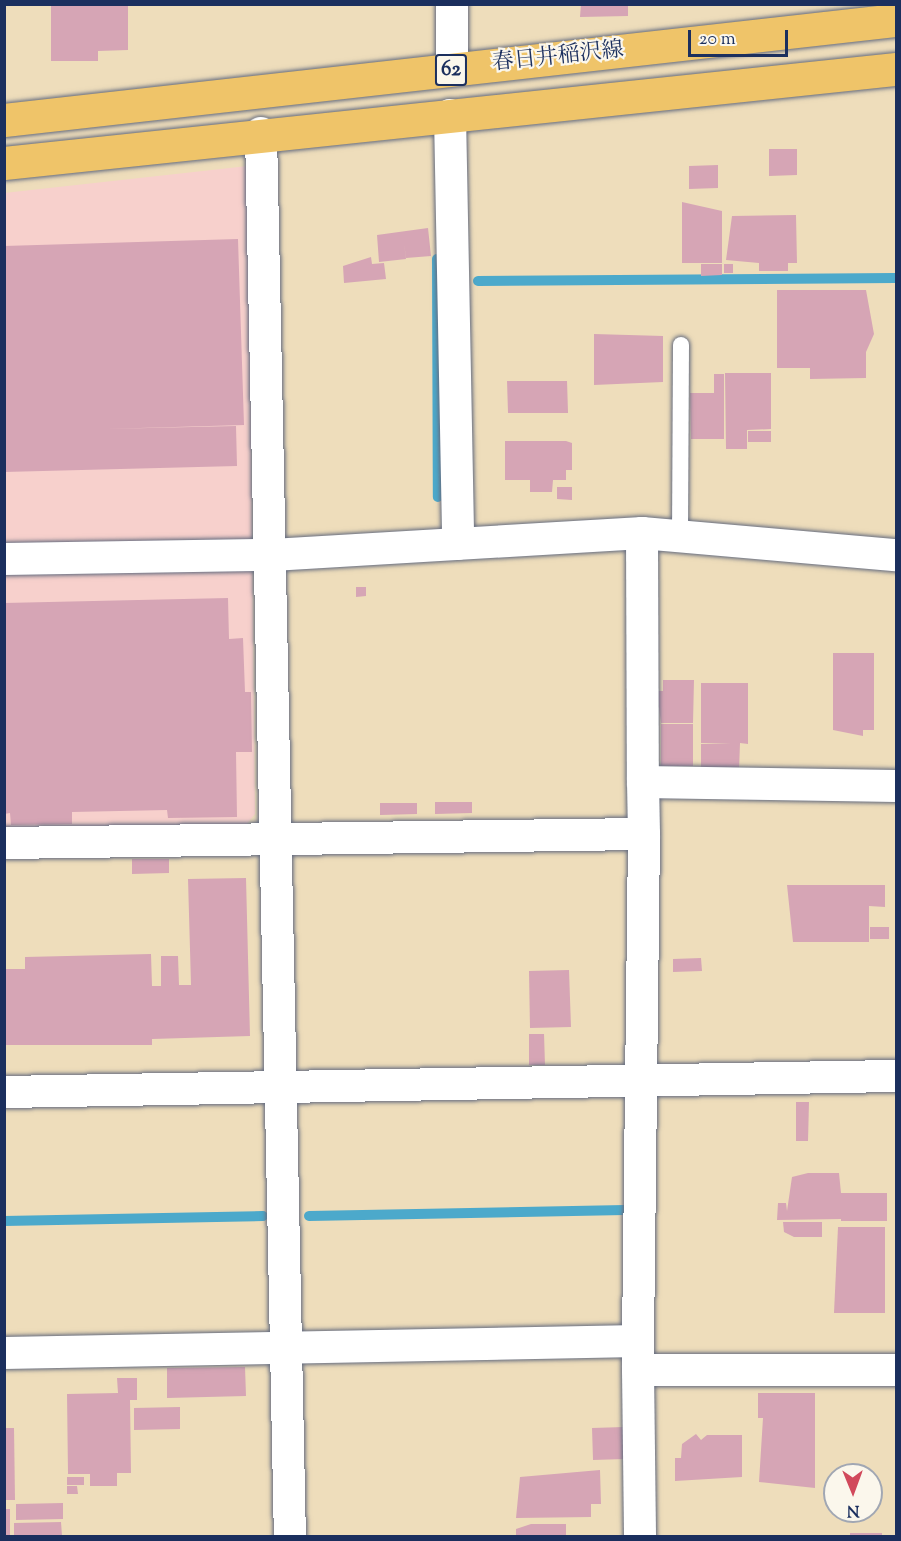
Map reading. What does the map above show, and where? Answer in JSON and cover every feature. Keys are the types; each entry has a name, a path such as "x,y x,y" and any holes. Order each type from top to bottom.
{"main road":[{"name":"春日井稲沢線","path":"4,120 897,20"},
{"name":"春日井稲沢線","path":"4,163 261,133 450,116 897,69"}],"street":[{"path":"452,4 452,70"},
{"path":"450,116 458,544"},
{"path":"261,133 272,555 273,839 290,1536"},
{"path":"640,1536 638,1356 645,1081 642,533"},
{"path":"4,559 272,555 642,533 897,555"},
{"path":"643,782 897,786"},
{"path":"4,843 644,834"},
{"path":"4,1092 897,1076"},
{"path":"4,1353 285,1348 638,1356 897,1370"}],"lane":[{"path":"680,535 681,345"}],"shaded area":[{"path":"248,166 255,814 246,825 5,828 4,193"}],"building":[{"path":"51,4 128,4 128,50 98,51 98,61 51,61"},
{"path":"581,4 628,4 628,16 580,17"},
{"path":"769,149 797,149 797,175 769,176"},
{"path":"718,165 718,188 689,189 689,166"},
{"path":"682,202 722,211 722,263 682,263"},
{"path":"796,215 797,263 788,263 788,271 759,271 759,263 726,260 732,216"},
{"path":"428,228 431,256 406,258 404,243 406,259 379,262 377,235"},
{"path":"238,239 244,425 105,429 236,426 237,466 4,472 4,246"},
{"path":"371,257 372,264 384,263 386,279 344,283 343,266"},
{"path":"701,264 722,264 722,275 701,276"},
{"path":"724,264 733,264 733,273 724,273"},
{"path":"777,290 866,290 874,334 866,352 866,378 810,379 810,368 777,368"},
{"path":"594,334 663,336 663,382 594,385"},
{"path":"725,373 771,373 771,429 747,430 747,449 726,449"},
{"path":"714,374 724,374 724,439 691,439 690,393 714,393"},
{"path":"507,381 567,381 568,413 508,413"},
{"path":"748,431 771,431 771,442 748,442"},
{"path":"505,441 566,441 572,443 572,470 566,470 566,480 553,480 552,492 530,492 530,480 505,480"},
{"path":"557,487 572,487 572,500 557,499"},
{"path":"356,587 366,587 366,596 356,597"},
{"path":"228,598 229,639 243,638 245,692 251,692 252,752 236,752 237,817 168,818 167,810 72,812 72,824 11,825 10,813 4,814 4,603"},
{"path":"833,653 874,653 874,730 863,730 863,736 833,730"},
{"path":"663,680 694,680 693,723 661,723 657,691 663,691"},
{"path":"701,683 748,683 748,744 740,743 739,771 701,771 701,744 731,744 701,743"},
{"path":"661,724 693,724 693,766 661,766"},
{"path":"435,802 472,802 472,813 435,814"},
{"path":"380,803 417,803 417,814 380,815"},
{"path":"132,859 169,859 169,873 132,874"},
{"path":"246,878 250,1036 152,1039 152,1045 4,1045 4,969 25,969 25,957 151,954 152,986 161,986 161,956 178,956 179,985 191,985 188,879"},
{"path":"787,885 885,885 885,907 869,906 869,942 793,942"},
{"path":"870,927 889,927 889,939 870,939"},
{"path":"701,958 702,971 673,972 673,959"},
{"path":"569,970 571,1027 530,1028 529,971"},
{"path":"529,1034 544,1034 545,1065 529,1065"},
{"path":"796,1102 809,1102 808,1141 796,1141"},
{"path":"808,1173 839,1173 841,1193 887,1193 887,1221 777,1220 778,1203 786,1203 787,1211 792,1177"},
{"path":"783,1222 822,1222 822,1237 794,1237 784,1232"},
{"path":"838,1227 885,1227 885,1313 834,1313"},
{"path":"245,1367 246,1396 167,1398 167,1368"},
{"path":"117,1378 137,1378 137,1400 130,1400 131,1473 117,1473 117,1486 90,1486 90,1474 68,1474 67,1394 118,1393"},
{"path":"758,1393 815,1393 815,1488 759,1482 763,1418 758,1418"},
{"path":"180,1407 180,1429 134,1430 134,1408"},
{"path":"624,1427 625,1459 593,1460 592,1428"},
{"path":"4,1428 14,1428 15,1500 4,1500"},
{"path":"696,1434 701,1440 707,1435 742,1435 742,1477 675,1481 675,1458 681,1458 682,1444"},
{"path":"600,1470 601,1504 591,1504 591,1517 516,1518 520,1477"},
{"path":"67,1477 84,1477 84,1485 67,1485"},
{"path":"67,1486 77,1486 78,1494 67,1494"},
{"path":"63,1503 63,1519 16,1520 16,1504"},
{"path":"4,1509 10,1509 10,1536 4,1536"},
{"path":"61,1522 62,1536 14,1536 14,1523"},
{"path":"531,1524 566,1524 566,1536 516,1536 516,1529"},
{"path":"850,1533 882,1533 882,1536 850,1536"}],"waterway":[{"path":"437,259 438,497"},
{"path":"478,281 895,278"},
{"path":"309,1216 625,1210"},
{"path":"4,1221 263,1216"}]}
